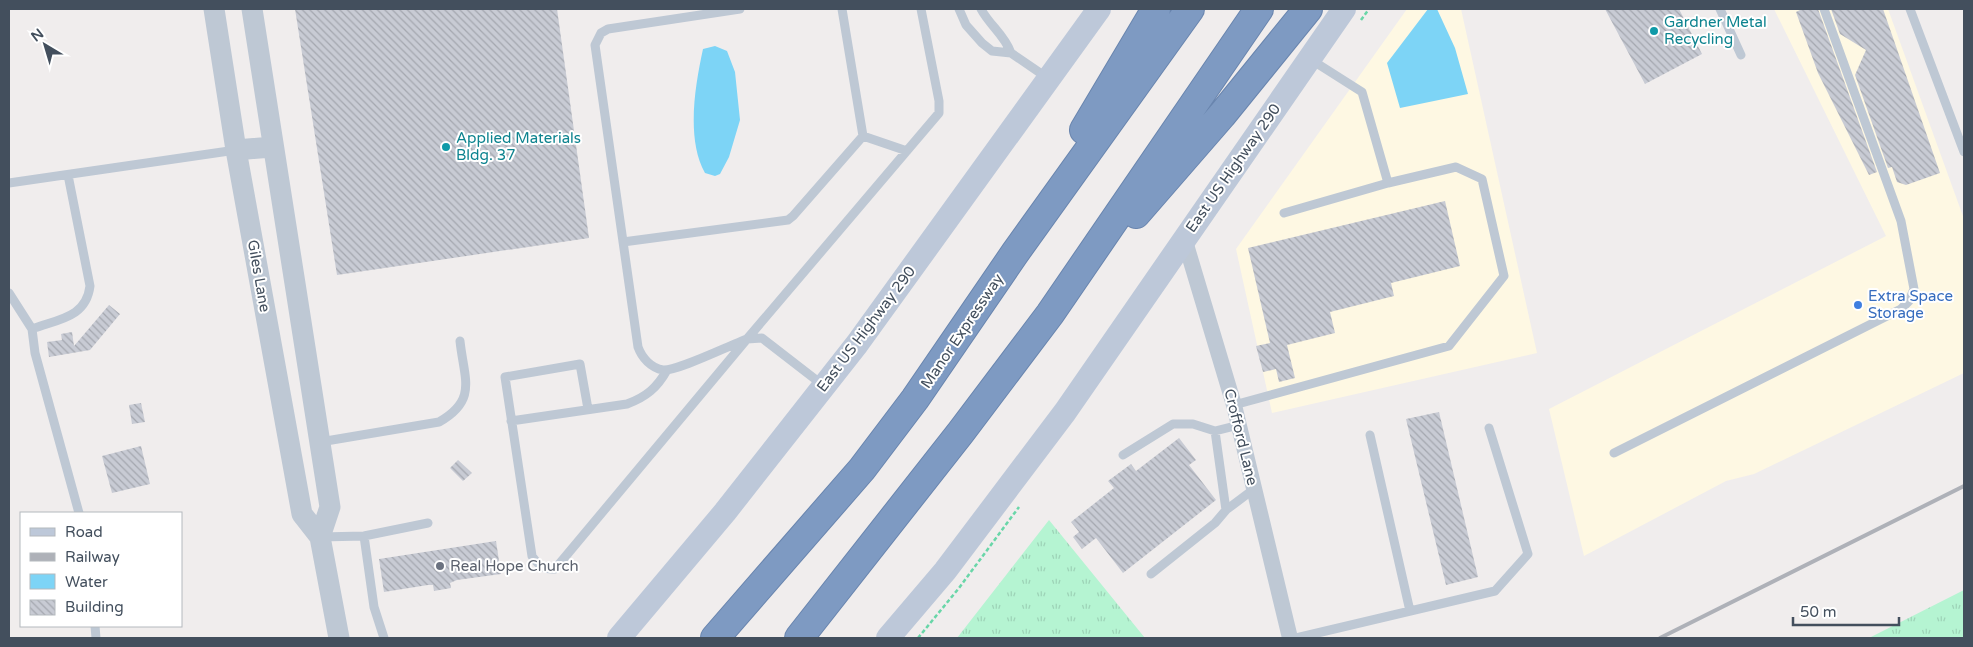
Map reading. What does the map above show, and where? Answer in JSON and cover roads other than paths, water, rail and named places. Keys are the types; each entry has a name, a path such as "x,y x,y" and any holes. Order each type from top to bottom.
{"highway":[{"path":"1015,254 1089,121 1156,9"},
{"name":"Manor Expressway","path":"715,638 862,469 915,399 1015,254 1190,9"},
{"path":"799,638 961,432 1050,314 1259,9"},
{"path":"1050,314 1222,115 1308,9"}],"main road":[{"name":"East US Highway 290","path":"619,638 725,512 824,386 1050,80 1100,9"},
{"name":"East US Highway 290","path":"888,638 945,571 1065,412 1344,9"}],"street":[{"name":"Giles Lane","path":"214,9 236,150 302,514 320,537 339,638"},
{"name":"Giles Lane","path":"252,9 272,147 330,507 320,537"},
{"path":"236,150 272,147"},
{"name":"Crofford Lane","path":"1184,238 1234,405 1290,638"}],"lane":[{"path":"740,9 608,29 597,39 595,53 638,347 642,356 653,366 667,370 747,338 762,338 824,386"},
{"path":"842,9 863,136"},
{"path":"588,409 580,364 505,377 532,556 538,565 555,569 747,338 939,113 940,102 921,9"},
{"path":"959,9 966,25 992,51 1011,53 1050,80"},
{"path":"981,9 992,26 1006,38 1011,53"},
{"path":"1720,9 1741,55"},
{"path":"1614,453 1901,309 1909,301 1914,289 1901,221 1824,9"},
{"path":"1910,9 1964,152"},
{"path":"1310,58 1362,92 1388,183"},
{"path":"623,242 788,220 863,136"},
{"path":"863,136 907,151"},
{"path":"9,183 236,150"},
{"path":"1234,405 1449,346 1504,276 1482,179 1456,167 1388,183 1284,213"},
{"path":"32,329 80,311 88,299 90,286 68,175"},
{"path":"9,293 32,329 35,353 79,512"},
{"path":"319,442 439,422 448,417 460,408 466,396 460,341"},
{"path":"511,421 627,404 644,398 660,383 667,370"},
{"path":"1123,455 1173,424 1193,424 1215,431 1239,425"},
{"path":"1296,638 1495,591 1528,554 1489,428"},
{"path":"1215,431 1226,510"},
{"path":"1370,435 1410,611"},
{"path":"1152,574 1215,523 1226,510 1254,489"},
{"path":"320,537 364,536 428,523"},
{"path":"364,536 374,606 384,638"}],"water":[{"path":"1428,9 1437,9 1455,48 1468,94 1400,108 1387,63"},
{"path":"715,46 727,51 735,72 740,120 729,157 720,174 715,176 705,173 699,159 694,129 694,112 697,79 703,49"}],"railway":[{"path":"1660,638 1964,486"}],"place":[{"name":"Gardner Metal Recycling","path":"1654,31"},
{"name":"Applied Materials Bldg. 37","path":"446,147"},
{"name":"Extra Space Storage","path":"1858,305"},
{"name":"Real Hope Church","path":"440,566"}]}
